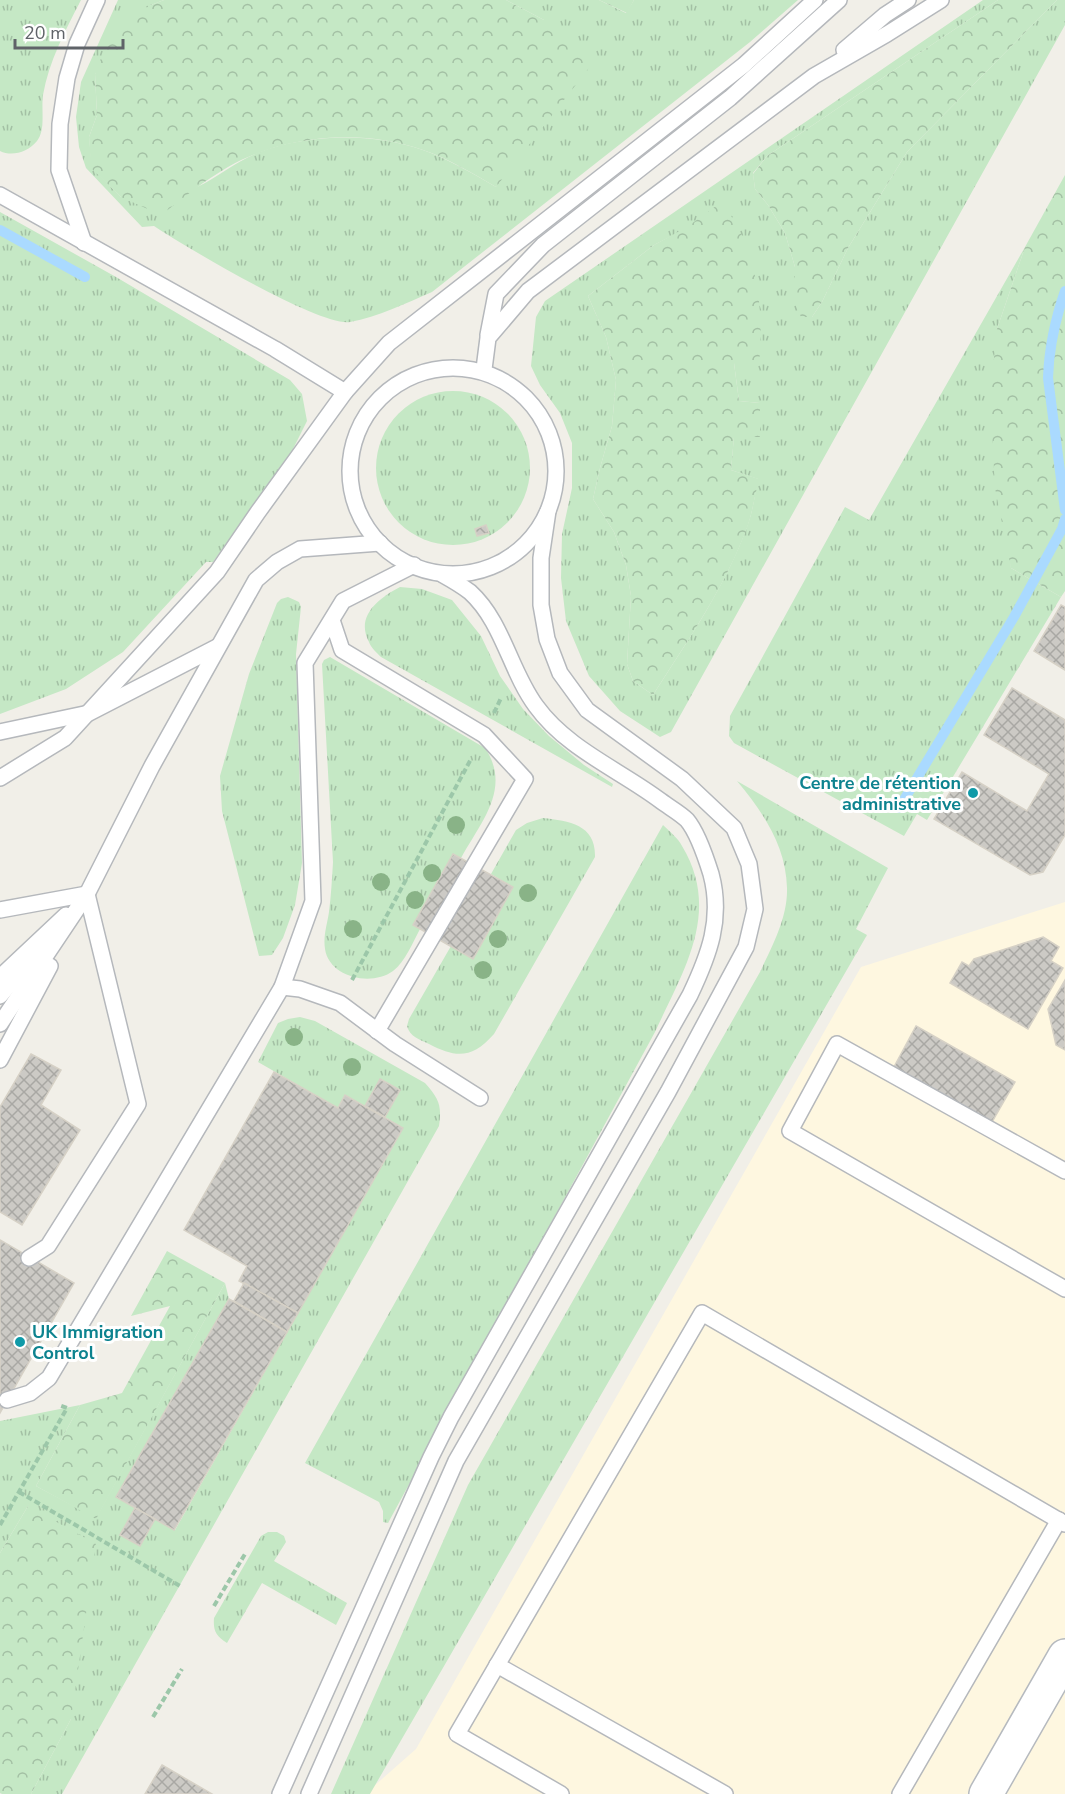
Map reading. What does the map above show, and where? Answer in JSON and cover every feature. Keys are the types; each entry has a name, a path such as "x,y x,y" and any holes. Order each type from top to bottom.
{"street":[{"path":"986,1794 1065,1656"}],"lane":[{"path":"84,243 59,170 60,124 73,55 97,0"},
{"path":"0,778 65,738 217,572 345,392 389,343 744,65 815,0"},
{"path":"543,245 730,98 839,0"},
{"path":"488,338 528,291 814,76 885,15 908,0"},
{"path":"814,76 941,0"},
{"path":"484,369 496,294 666,124"},
{"path":"534,230 644,165"},
{"path":"0,195 274,349 345,392"},
{"path":"309,1794 456,1461 674,1082 746,947 755,909 749,864 735,828 682,779 587,710 560,673 547,639 541,605 541,558 548,511 556,486 557,458 532,409 484,369 439,366 388,386 355,429 348,483 380,543 414,565 444,574 472,574 494,568 516,555 533,538 548,511"},
{"path":"0,1060 152,766 256,580 277,562 300,549 380,543"},
{"path":"8,1400 30,1393 49,1378 282,987 313,901 305,663 343,601 414,565"},
{"path":"280,1794 436,1447 690,995 705,963 715,929 716,891 706,855 687,820 584,751 556,728 535,705 484,608 470,592 444,574"},
{"path":"332,620 342,650 484,735 525,779 377,1031"},
{"path":"0,732 89,713 217,647"},
{"path":"0,910 87,894"},
{"path":"0,977 87,894"},
{"path":"0,996 87,894"},
{"path":"0,1024 87,894"},
{"path":"29,1258 48,1246 138,1104 87,894"},
{"path":"282,987 300,989 340,1003 434,1070 480,1098"},
{"path":"1065,1171 837,1044 790,1131 1065,1289"},
{"path":"561,1794 458,1734 702,1313 1062,1522 900,1794"},
{"path":"497,1665 725,1794"}],"path":[{"path":"490,722 503,696"},
{"path":"351,980 473,756"},
{"path":"0,1525 67,1408"},
{"path":"19,1492 180,1586"},
{"path":"214,1606 245,1554"},
{"path":"153,1717 182,1669"}],"shaded area":[{"path":"1065,902 1065,1794 365,1794 416,1749 861,967"}],"green space":[{"path":"0,0 81,0 49,70 43,95 40,136 29,148 10,154 0,151"},
{"path":"118,0 164,0 151,5 95,74 97,115 89,137 92,168 121,197 191,189 257,153 297,142 339,138 382,140 423,150 451,162 496,187 544,20 506,0 599,0 626,13 634,0 798,0 750,42 432,292 381,313 350,322 334,320 311,312 252,283 154,226 142,227 86,168 79,147 76,117 81,82"},
{"path":"164,0 506,0 544,20 592,64 496,187 442,158 399,143 349,137 324,138 298,142 250,156 210,178 161,215 121,197 91,168 89,137 97,115 95,74 113,27"},
{"path":"599,0 634,0 627,13"},
{"path":"983,0 998,0 767,156 753,173 755,189 785,233 795,267 796,303 812,317 822,302 848,248 907,152 1057,0 1065,0 1065,25 671,732 660,737 620,711 589,676 566,621 561,578 562,534 572,488 572,443 560,413 540,385 531,366 536,317 545,301","holes":["687,228 734,363 739,401 760,403 760,436 734,436 731,470 758,479 751,513 739,547 718,591 653,695 633,681 627,664 631,596 626,565 614,532 593,499 612,426 616,380 606,337 588,296 654,245"]},
{"path":"998,0 1057,0 907,152 848,248 822,302 812,317 801,317 795,303 795,267 785,233 755,189 753,174 767,156"},
{"path":"1065,175 1065,591 1061,597 1011,568 995,488 990,397 997,329 1025,247"},
{"path":"723,201 743,237 750,257 757,287 761,333 759,364 734,363 739,401 760,403 760,437 734,437 731,470 759,479 748,525 729,570 653,695 633,681 627,664 631,596 626,565 614,532 593,499 612,426 616,380 606,337 588,296 654,245 687,227"},
{"path":"0,212 116,277 290,380 302,394 307,421 291,453 213,562 206,562 123,652 66,689 0,714"},
{"path":"1025,247 997,329 1011,568 1061,597 927,820 917,814 904,836 734,743 729,736 730,716 845,507 869,520"},
{"path":"453,391 482,397 496,404 507,414 517,425 524,439 530,468 524,497 517,511 507,522 496,532 482,539 453,545 424,539 410,532 399,522 389,511 382,497 376,468 382,439 389,425 399,414 410,404 424,397"},
{"path":"400,587 422,589 452,600 481,636 500,676 523,709 549,736 584,765 613,784 612,787 381,657 371,646 365,633 367,616 377,602"},
{"path":"288,597 299,602 301,607 296,654 302,863 295,905 283,938 272,955 259,956 222,811 220,776 249,674 277,603"},
{"path":"330,657 485,748 493,763 495,777 495,791 485,818 461,858 453,854 413,925 420,929 405,957 393,971 374,978 352,977 342,972 328,959 325,949 333,862 322,664"},
{"path":"737,781 888,868 856,929 867,935 370,1794 331,1794 468,1485 760,972 778,932 787,899 786,873 782,858 778,844 764,817"},
{"path":"543,818 572,823 586,831 594,846 595,857 494,1034 478,1048 463,1054 447,1052 418,1039 408,1030 409,1019 451,946 473,958 513,887 491,874 516,830 527,823"},
{"path":"663,825 682,846 693,870 699,894 694,941 686,964 655,1032 388,1523 383,1522 383,1511 379,1502 305,1463"},
{"path":"300,1017 315,1021 425,1083 438,1103 439,1126 62,1794 31,1794 71,1719 28,1506 0,1553 0,1421 80,1405 36,1486 96,1518 225,1283 229,1299 116,1497 135,1508 120,1535 140,1546 155,1519 175,1530 403,1128 385,1117 400,1090 381,1079 365,1106 345,1095 338,1108 258,1062 278,1023"},
{"path":"167,1251 225,1283 96,1519 36,1486 80,1405 122,1393 170,1306 131,1316"},
{"path":"28,1506 96,1544 71,1719 31,1794 2,1794 0,1793 0,1553"},
{"path":"268,1532 277,1532 284,1536 286,1542 274,1561 347,1603 336,1625 262,1583 227,1643 216,1633 214,1618 261,1536"}],"building":[{"path":"486,525 489,533 477,536 475,529"},
{"path":"1061,605 1065,607 1065,670 1034,651"},
{"name":"Centre de rétention administrative","path":"1012,688 1065,720 1065,835 1043,872 1030,875 934,819 962,772 1027,811 1049,774 984,735"},
{"path":"453,854 513,887 473,959 413,925"},
{"path":"1043,937 1059,947 1051,961 1063,968 1028,1029 950,983 962,962 969,966 974,959"},
{"path":"1065,980 1065,1050 1056,1045 1048,1009"},
{"path":"916,1026 1015,1082 992,1122 894,1067"},
{"path":"31,1054 61,1070 41,1105 80,1130 22,1225 0,1212 0,1107"},
{"path":"274,1072 338,1108 345,1095 403,1128 298,1313 239,1281 247,1266 184,1230"},
{"path":"380,1079 400,1090 385,1117 365,1106"},
{"name":"UK Immigration Control","path":"0,1240 74,1283 0,1413"},
{"path":"244,1283 298,1313 287,1332 234,1301"},
{"path":"229,1299 287,1332 174,1530 116,1497"},
{"path":"135,1508 155,1519 140,1546 120,1535"},
{"path":"162,1765 212,1794 145,1794"}],"waterway":[{"path":"0,230 85,277"},
{"path":"1065,291 1053,334 1048,378 1065,510"},
{"path":"899,808 1014,617 1062,529 1065,519"}],"place":[{"name":"Centre de rétention administrative","path":"973,793"},
{"name":"UK Immigration Control","path":"20,1342"}]}
